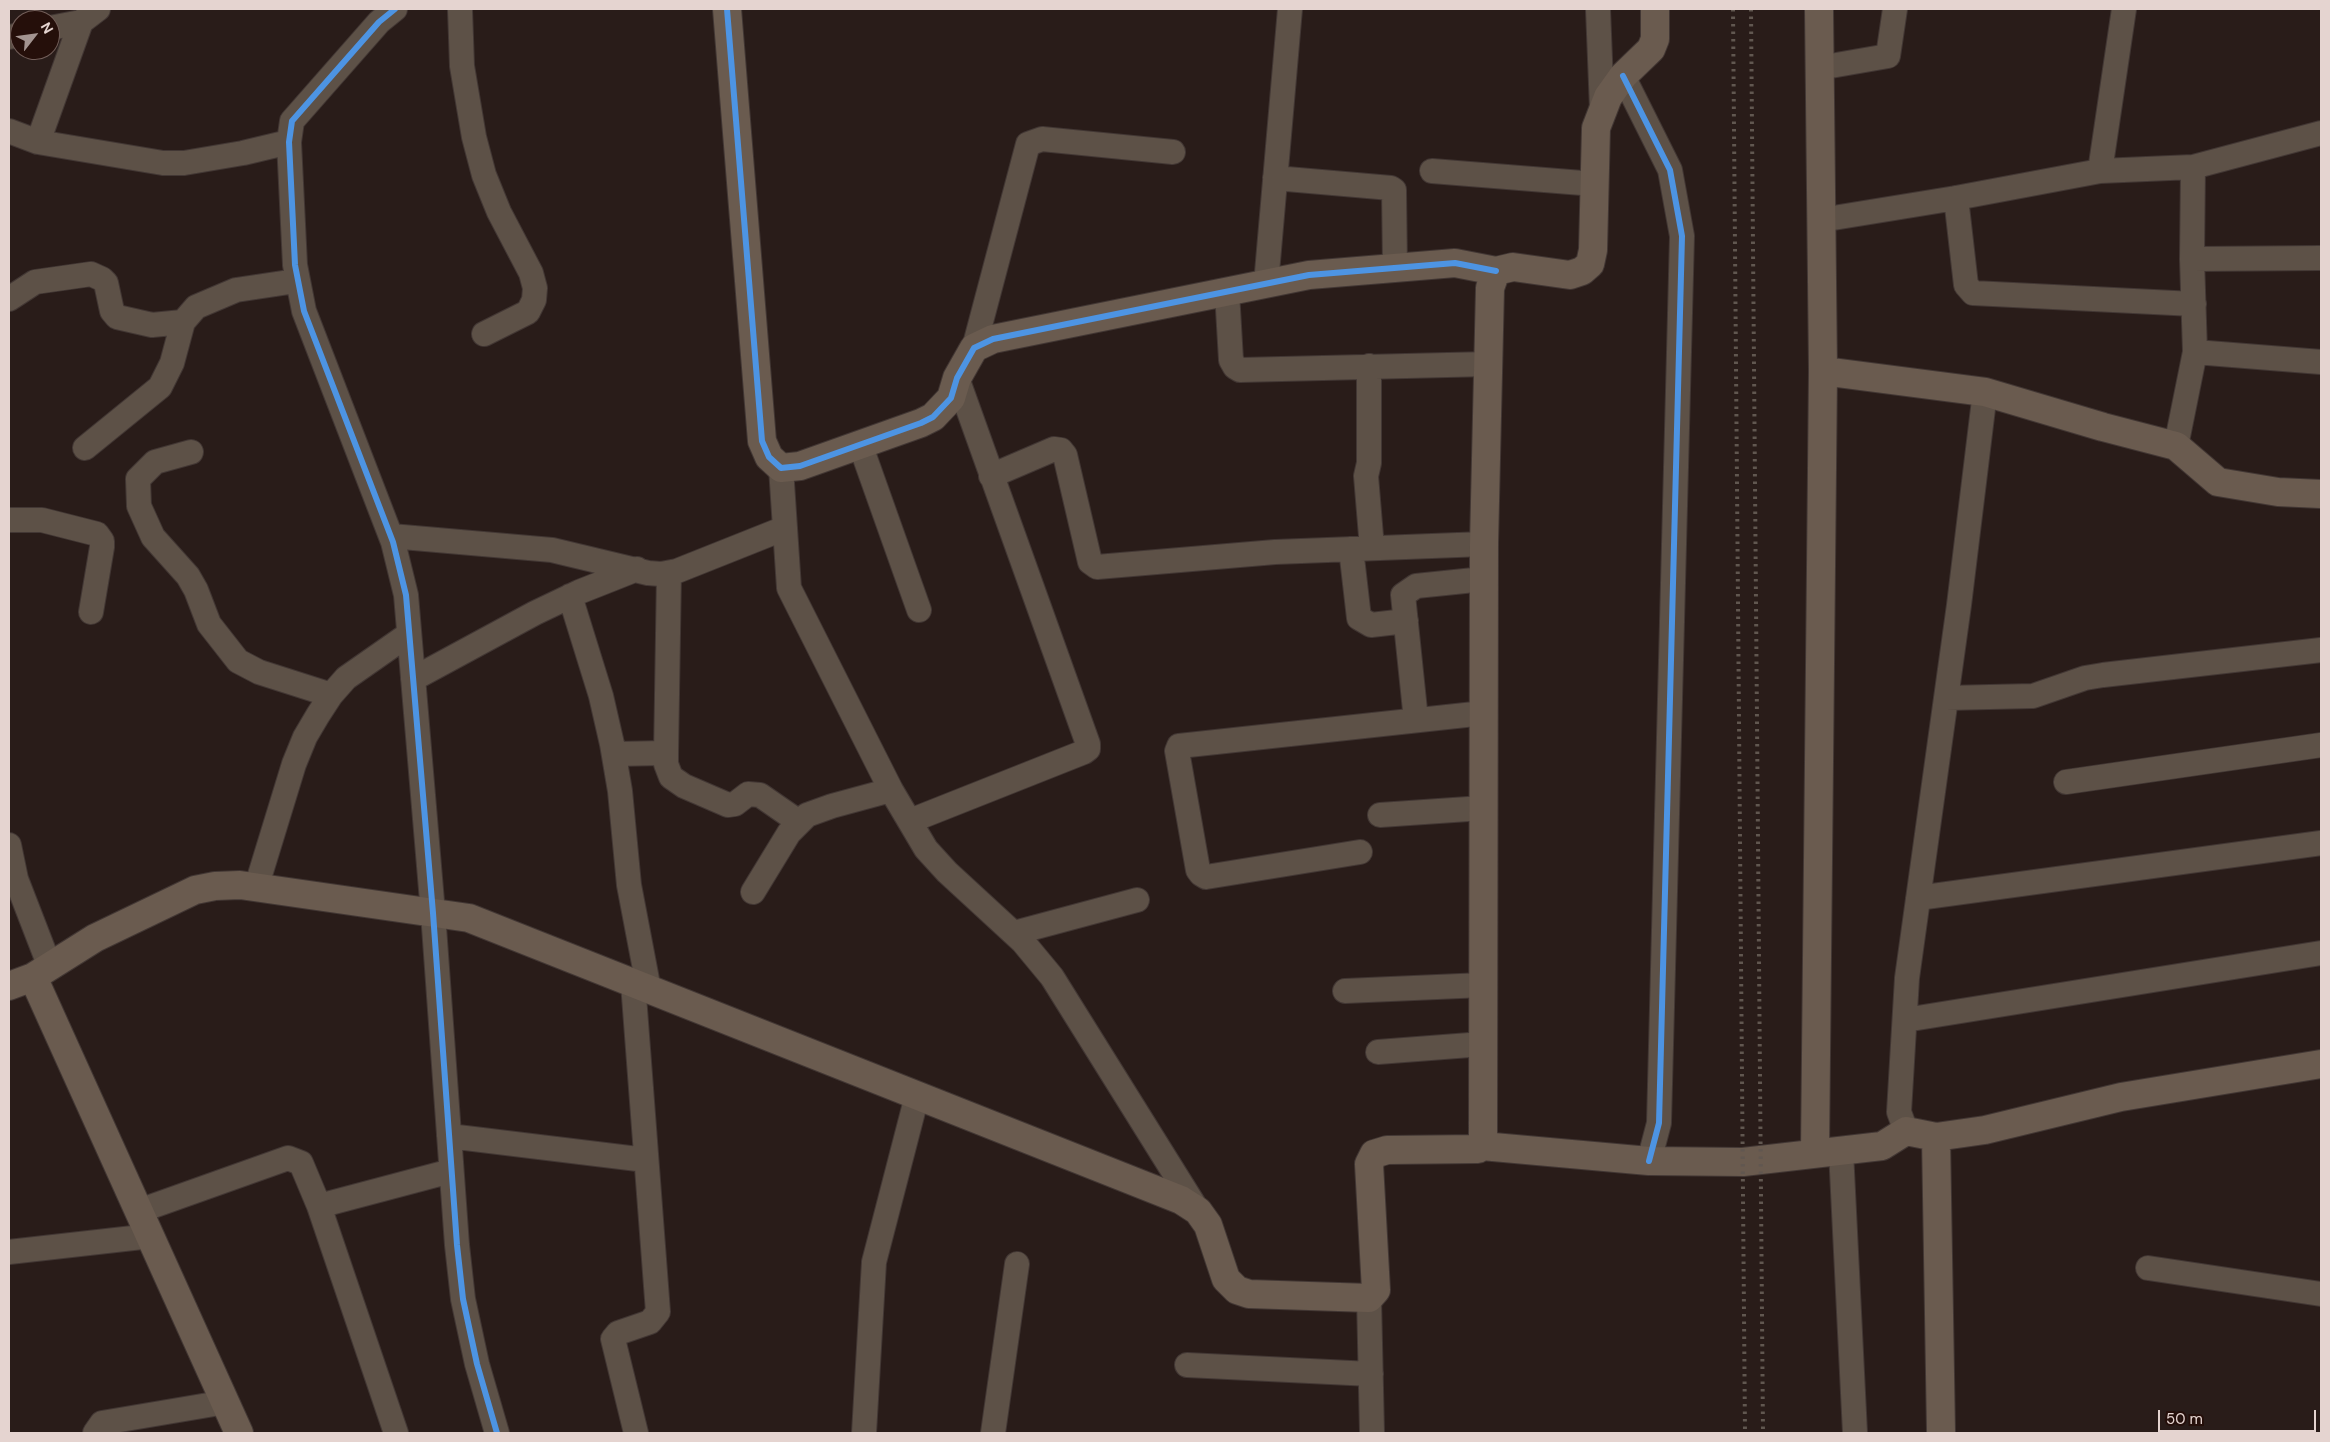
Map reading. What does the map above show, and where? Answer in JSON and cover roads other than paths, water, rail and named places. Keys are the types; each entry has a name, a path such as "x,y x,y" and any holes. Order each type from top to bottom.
{"main road":[{"path":"726,9 762,441 769,457 781,468 800,466 922,424 933,417 951,398 957,378 974,348 994,339 1309,275 1456,262 1496,271 1514,267 1570,275 1582,271 1590,264 1593,250 1596,128 1602,109 1623,76 1651,49 1655,39 1655,9"},
{"path":"1818,9 1823,371 1828,1152"},
{"path":"1482,1146 1484,544 1490,288 1496,271"},
{"path":"1823,371 1986,392 2103,427 2176,446 2218,482 2278,492 2321,494"},
{"path":"239,1433 151,1236 31,977 95,938 195,890 215,886 256,888 468,918 641,986 1181,1200 1198,1210 1208,1225 1226,1279 1237,1290 1249,1294 1370,1298 1376,1290 1369,1164 1374,1154 1387,1150 1478,1149 1482,1146 1649,1161 1743,1162 1882,1146 1906,1131 1936,1137 1986,1130 2121,1097 2321,1064"},
{"path":"1936,1137 1941,1433"}],"street":[{"path":"395,9 379,22 296,115 290,128 289,142 296,281 304,310 391,536 404,581 433,913 451,1171 463,1299 477,1364 497,1433"},
{"path":"460,9 463,74 484,175 499,212 531,273 535,288 534,300 528,312 484,334"},
{"path":"1266,284 1290,9"},
{"path":"1598,9 1602,109"},
{"path":"1819,68 1888,56 1895,9"},
{"path":"2100,171 2124,9"},
{"path":"38,142 89,15"},
{"path":"60,25 89,15"},
{"path":"1623,76 1670,170 1682,236 1659,1122 1649,1161"},
{"path":"9,131 38,142 174,163 243,153 289,142"},
{"path":"1821,220 1956,198 2100,171 2194,167 2321,133"},
{"path":"974,348 1028,144 1042,139 1173,152"},
{"path":"2176,446 2195,352 2192,260 2194,167"},
{"path":"1432,171 1595,184"},
{"path":"1275,178 1391,188 1394,190 1395,268"},
{"path":"1956,198 1966,285 1968,290 1973,293 2194,304"},
{"path":"2192,260 2321,258"},
{"path":"9,299 35,282 91,274 106,283 112,311 117,317 152,325 184,322"},
{"path":"85,448 160,387 172,363 184,322 196,307 236,290 296,281"},
{"path":"1227,292 1231,360 1237,369 1489,364"},
{"path":"2195,352 2321,362"},
{"path":"1369,366 1369,463 1366,476 1361,549 1359,618 1371,625 1406,621"},
{"path":"910,821 1088,749 1088,744 957,378"},
{"path":"1906,1131 1899,1112 1907,978 1986,392"},
{"path":"860,444 919,610"},
{"path":"991,476 1054,449 1061,450 1065,455 1090,562 1097,567 1275,552 1484,544"},
{"path":"191,452 155,462 138,479 139,506 153,537 188,576 196,590 209,624 238,661 259,672 331,695"},
{"path":"781,468 786,574 794,601 892,790 926,849 947,872 1014,933 1036,956 1060,989 1198,1210"},
{"path":"9,520 42,520 97,534 102,541 102,547 91,612"},
{"path":"391,536 543,549 648,573 670,573 785,528"},
{"path":"413,679 462,651 570,596 637,569"},
{"path":"670,573 666,764 672,777 684,786 731,806 748,794 760,795 799,822"},
{"path":"1416,720 1403,595 1406,591 1416,586 1484,579"},
{"path":"570,596 601,696 615,754 641,986 646,1160 658,1312 650,1322 618,1333 613,1339 636,1433"},
{"path":"256,888 294,764 305,737 331,695 346,678 410,634"},
{"path":"1946,698 2033,696 2085,678 2103,674 2321,650"},
{"path":"1360,852 1206,877 1198,870 1177,751 1180,746 1186,744 1484,713"},
{"path":"2066,782 2321,745"},
{"path":"615,754 660,752 666,755"},
{"path":"753,892 789,833 808,815 832,806 892,790"},
{"path":"1380,815 1483,808"},
{"path":"1918,898 2321,843"},
{"path":"9,845 31,977"},
{"path":"1014,933 1137,900"},
{"path":"1905,1020 2321,952"},
{"path":"1345,991 1483,985"},
{"path":"1378,1052 1483,1044"},
{"path":"864,1433 874,1262 917,1096"},
{"path":"449,1136 646,1160"},
{"path":"1828,1152 1855,1433"},
{"path":"139,1211 288,1158 301,1164 319,1206 396,1433"},
{"path":"319,1206 451,1171"},
{"path":"9,1252 151,1236"},
{"path":"993,1433 1017,1264"},
{"path":"2148,1268 2321,1294"},
{"path":"1370,1298 1372,1433"},
{"path":"1187,1365 1371,1374"},
{"path":"94,1433 102,1422 226,1402"}],"railway":[{"path":"1733,9 1745,1433"},
{"path":"1751,9 1763,1433"}]}
